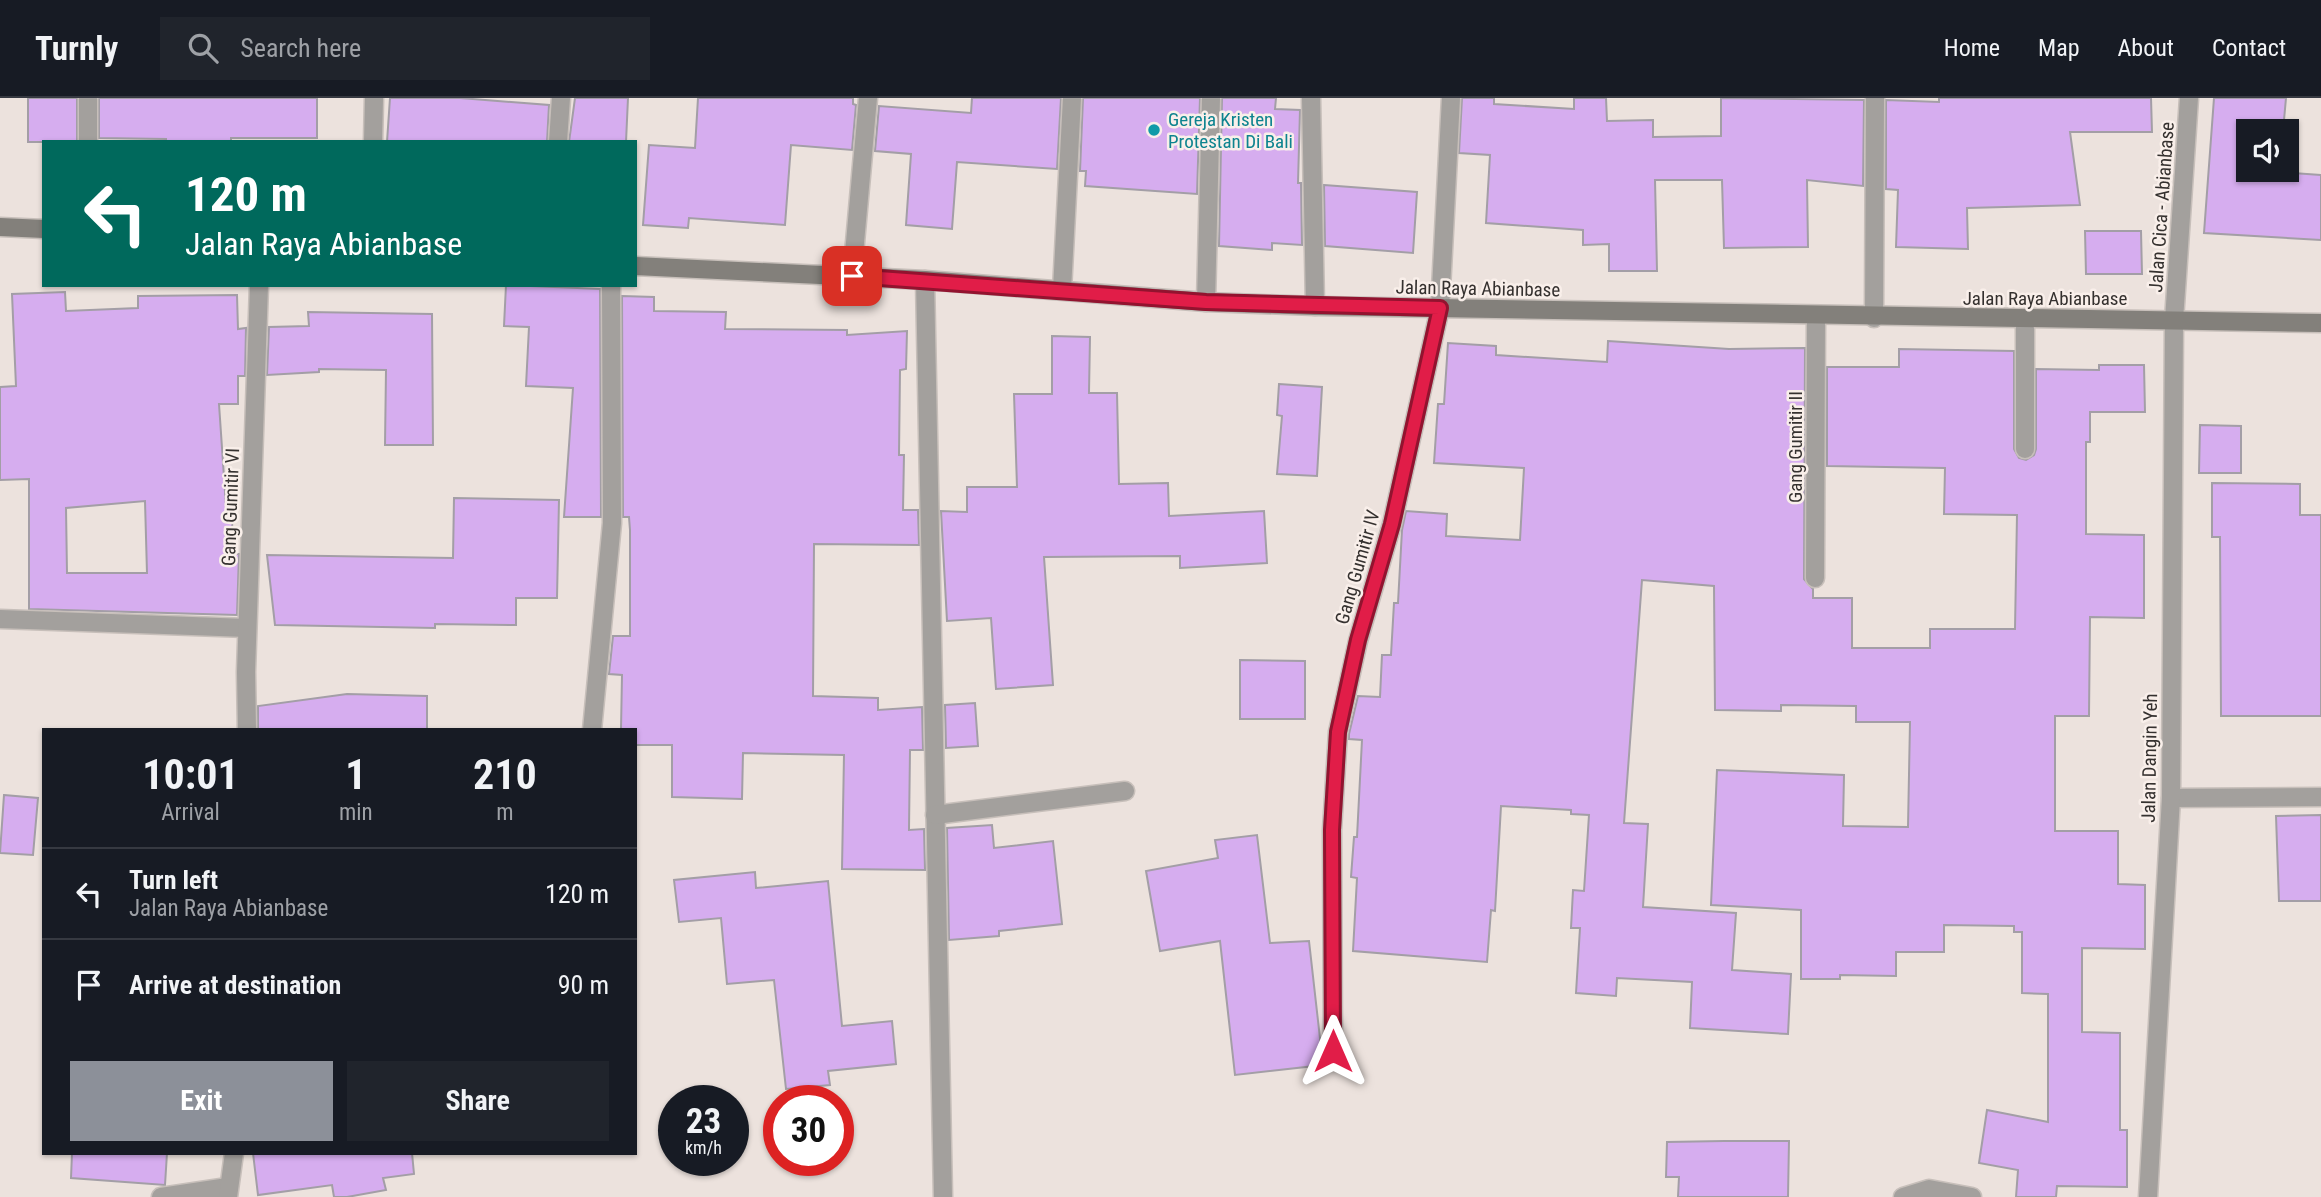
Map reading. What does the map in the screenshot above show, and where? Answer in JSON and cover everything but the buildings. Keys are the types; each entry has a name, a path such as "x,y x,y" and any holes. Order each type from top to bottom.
{"main road":[{"path":"0,227 42,229"},
{"name":"Jalan Raya Abianbase","path":"637,265 925,280 1206,302 1315,306 2321,323"}],"street":[{"path":"88,98 88,140"},
{"path":"373,140 374,98"},
{"path":"558,140 561,98"},
{"path":"852,276 869,98"},
{"path":"1062,290 1072,98"},
{"path":"1206,302 1211,98"},
{"path":"1311,98 1315,306"},
{"name":"Gang Gumitir IV","path":"1333,1051 1332,830 1338,732 1358,640 1392,524 1440,308 1451,98"},
{"path":"1874,317 1875,98"},
{"name":"Jalan Cica - Abianbase","path":"2174,320 2189,98"},
{"path":"925,280 943,1197"},
{"name":"Gang Gumitir VI","path":"247,728 247,628 259,287"},
{"path":"592,728 612,523 611,287"},
{"name":"Gang Gumitir II","path":"1815,578 1816,316"},
{"path":"2025,319 2025,449"},
{"name":"Jalan Dangin Yeh","path":"2148,1197 2171,798 2174,320"},
{"path":"0,620 247,628"},
{"path":"935,815 1125,791"},
{"path":"2171,798 2321,797"},
{"path":"161,1197 228,1192 234,1155"},
{"path":"1903,1197 1929,1189 1972,1197"}],"place":[{"name":"Gereja Kristen Protestan Di Bali","path":"1154,130"}],"route":[{"path":"852,276 1206,302 1440,308 1392,524 1358,640 1338,732 1332,830 1333,1051"}]}
